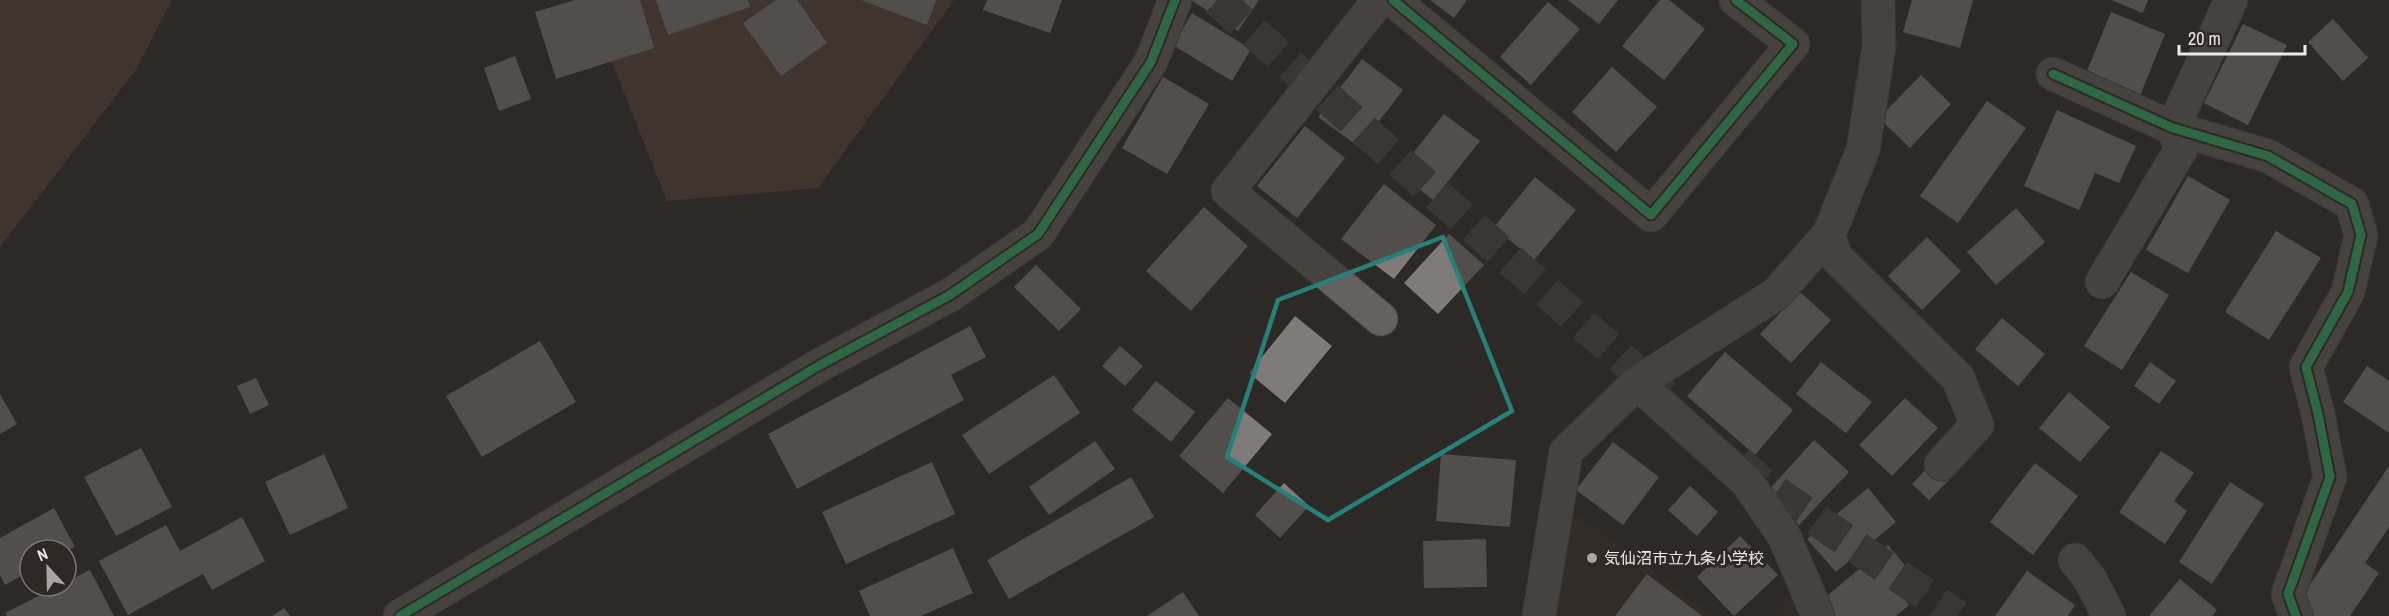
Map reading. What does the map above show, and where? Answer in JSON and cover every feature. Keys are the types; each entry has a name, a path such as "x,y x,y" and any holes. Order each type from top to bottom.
{"street":[{"path":"400,616 820,364 950,295 1038,234 1151,62 1175,0"},
{"path":"1379,0 1228,190 1381,319"},
{"path":"1393,0 1651,214 1793,44 1736,0"},
{"path":"1539,616 1566,452 1637,382 1776,294 1829,234 1863,150 1879,46 1878,0"},
{"path":"2102,282 2181,149 2173,128 2231,0"},
{"path":"2053,74 2173,128 2268,156 2352,204 2361,235 2348,292 2306,367 2330,477 2288,594 2296,616"},
{"path":"1829,234 1835,256 1958,378 1977,425 1941,464"},
{"path":"1637,382 1747,482 1784,536 1818,616"},
{"path":"2075,560 2090,579 2109,616"}],"highlighted area":[{"path":"1443,237 1512,411 1328,520 1227,457 1278,300"}],"shaded area":[{"path":"0,0 172,0 135,71 0,247"},
{"path":"579,0 954,0 818,188 667,201 614,67"},
{"name":"気仙沼市立九条小学校","path":"1558,500 1714,616 1539,616"},
{"name":"気仙沼市立九条小学校","path":"1803,582 1819,616 1773,616"}],"building":[{"path":"575,0 640,0 654,48 556,79 535,12"},
{"path":"656,0 748,0 750,7 668,35"},
{"path":"776,0 797,0 827,43 781,76 743,23"},
{"path":"861,0 936,0 927,25"},
{"path":"987,0 1062,0 1050,33 983,10"},
{"path":"1191,0 1259,0 1238,31"},
{"path":"1430,0 1467,0 1454,18"},
{"path":"1568,0 1618,0 1599,24"},
{"path":"1660,0 1669,0 1705,29 1664,80 1622,46"},
{"path":"1912,0 1973,0 1960,48 1903,32"},
{"path":"2111,0 2148,0 2143,13"},
{"path":"1548,2 1580,29 1531,85 1500,57"},
{"path":"2111,12 2165,34 2139,98 2085,76"},
{"path":"1192,13 1251,49 1232,81 1173,45"},
{"path":"2333,19 2368,58 2343,81 2308,42"},
{"path":"2243,24 2287,45 2248,125 2204,103"},
{"path":"515,56 531,99 499,111 484,68"},
{"path":"1362,59 1403,90 1359,147 1318,117"},
{"path":"1612,67 1657,107 1616,152 1572,112"},
{"path":"1921,75 1951,104 1910,148 1879,118"},
{"path":"1163,77 1209,104 1167,174 1122,148"},
{"path":"1987,101 2026,128 1958,223 1920,196"},
{"path":"2057,110 2136,146 2119,183 2095,173 2079,210 2024,186"},
{"path":"1444,114 1480,141 1433,200 1398,172"},
{"path":"1305,126 1345,158 1297,218 1257,186"},
{"path":"2188,176 2230,200 2188,273 2146,250"},
{"path":"1535,177 1576,210 1534,260 1494,227"},
{"path":"1384,184 1436,225 1394,279 1341,239"},
{"path":"1204,207 1248,246 1191,311 1146,271"},
{"path":"2016,208 2045,242 1996,285 1967,252"},
{"path":"2276,231 2321,258 2269,340 2225,312"},
{"path":"1449,234 1484,265 1438,314 1404,283"},
{"path":"1927,237 1961,271 1922,310 1888,276"},
{"path":"1036,265 1081,309 1059,331 1014,287"},
{"path":"2131,272 2169,295 2122,370 2084,346"},
{"path":"1800,292 1831,320 1791,363 1760,334"},
{"path":"1295,316 1332,346 1285,403 1249,373"},
{"path":"2002,318 2045,354 2018,386 1975,349"},
{"path":"970,326 986,357 951,375 964,400 797,489 768,434"},
{"path":"540,341 576,402 482,457 446,396"},
{"path":"1120,346 1143,366 1125,386 1102,366"},
{"path":"1725,352 1793,410 1755,455 1687,396"},
{"path":"1821,362 1872,402 1846,433 1796,394"},
{"path":"2150,362 2176,381 2159,404 2134,386"},
{"path":"2367,366 2389,381 2389,433 2343,402"},
{"path":"1054,375 1080,413 989,474 962,435"},
{"path":"256,378 269,405 250,414 237,386"},
{"path":"1156,381 1195,412 1171,442 1132,410"},
{"path":"2069,392 2110,427 2080,462 2039,428"},
{"path":"0,394 17,424 0,434"},
{"path":"1228,398 1272,434 1223,493 1179,456"},
{"path":"1905,398 1938,428 1892,476 1859,445"},
{"path":"1814,440 1849,472 1799,525 1765,494"},
{"path":"1095,441 1115,469 1049,515 1029,487"},
{"path":"1613,442 1659,477 1623,525 1576,490"},
{"path":"141,448 172,507 116,536 84,477"},
{"path":"2161,451 2194,473 2174,501 2187,511 2165,544 2119,512"},
{"path":"324,454 348,508 290,535 265,482"},
{"path":"1441,454 1516,460 1510,527 1436,521"},
{"path":"932,462 955,514 846,564 822,512"},
{"path":"1932,463 1949,480 1929,500 1912,484"},
{"path":"2035,463 2078,496 2033,555 1990,522"},
{"path":"2389,466 2389,527 2365,563 2379,573 2350,616 2314,616 2303,595"},
{"path":"1131,477 1154,517 1009,599 987,560"},
{"path":"2230,482 2264,504 2212,584 2179,562"},
{"path":"1284,483 1309,506 1280,538 1255,515"},
{"path":"1690,486 1718,512 1697,536 1668,510"},
{"path":"1868,488 1896,522 1836,572 1807,539"},
{"path":"54,508 70,538 18,538 18,578 5,585 0,575 0,538"},
{"path":"242,517 265,561 212,590 203,574 128,615 99,561 166,525 180,551"},
{"path":"1740,536 1778,575 1734,616 1697,577"},
{"path":"1486,539 1487,587 1424,588 1423,541"},
{"path":"1888,545 1908,569 1891,584 1909,605 1896,616 1833,616 1821,601"},
{"path":"953,548 973,593 921,616 870,616 859,591"},
{"path":"90,570 114,616 7,616 5,613 34,598 78,598 78,576"},
{"path":"2027,571 2075,605 2068,616 1995,616"},
{"path":"1647,574 1702,616 1615,616"},
{"path":"2180,579 2217,610 2212,616 2149,616"},
{"path":"1183,592 1199,616 1147,616"},
{"path":"284,608 290,616 272,616"}],"tunnel":[{"path":"1217,0 1664,396"},
{"path":"1738,462 1761,482 1957,616"}],"cycle path":[{"path":"400,616 820,365 950,295 1038,234 1151,62 1175,0"},
{"path":"1393,0 1651,215 1793,44 1736,0"},
{"path":"2053,74 2173,128 2268,156 2352,204 2361,235 2348,292 2306,367 2330,477 2288,594 2296,616"}],"place":[{"name":"気仙沼市立九条小学校","path":"1592,558"}]}
